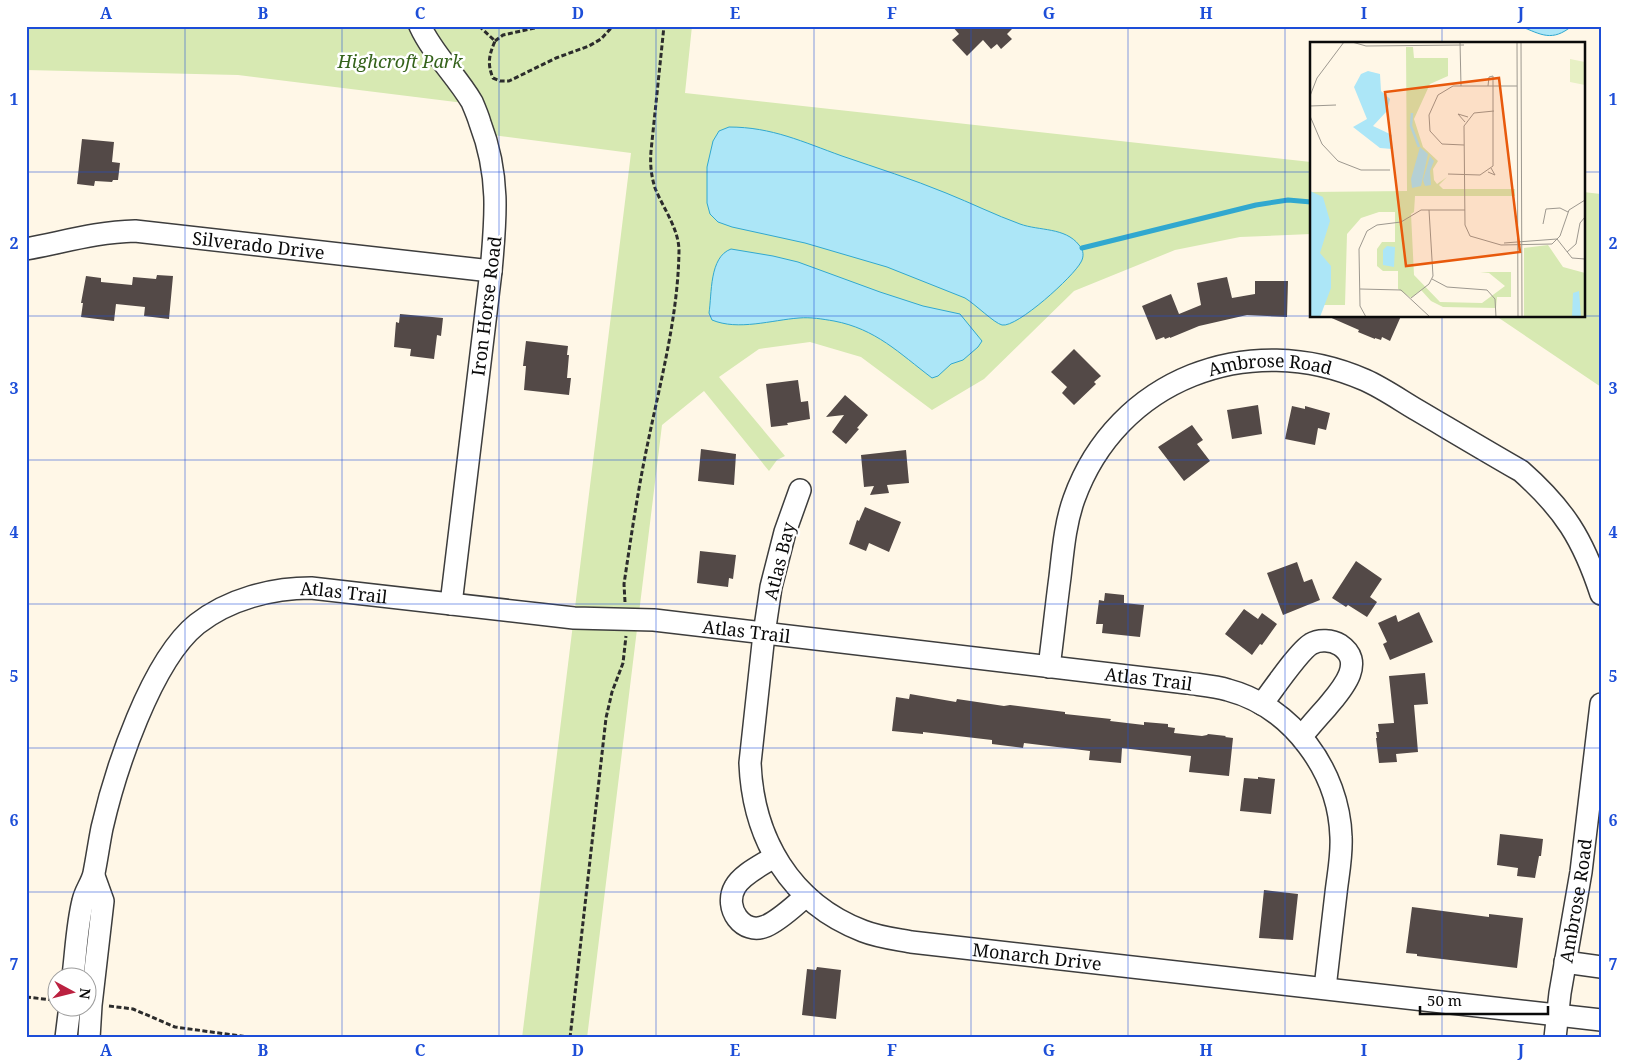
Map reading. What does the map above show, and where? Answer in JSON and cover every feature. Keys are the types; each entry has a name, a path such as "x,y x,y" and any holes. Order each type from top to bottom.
{"street":[{"name":"Iron Horse Road","path":"420,26 440,59 460,83 473,104 492,162 496,195 496,226 451,604"},
{"name":"Silverado Drive","path":"26,249 88,235 135,231 491,271"},
{"name":"Ambrose Road","path":"1049,667 1065,529 1083,477 1102,444 1118,424 1140,404 1163,389 1187,377 1236,362 1284,360 1308,363 1330,367 1365,380 1521,471 1541,489 1571,525 1593,568 1601,594"},
{"name":"Atlas Bay","path":"764,634 771,587 779,552 800,490"},
{"name":"Atlas Trail","path":"74,966 83,900 94,876 103,827 118,774 140,713 155,682 171,654 197,624 230,605 263,593 290,588 327,589 574,618 654,620 1229,690 1262,704 1302,736 1324,771 1334,794 1341,837 1325,988"},
{"name":"Monarch Drive","path":"764,634 750,763 751,784 761,828 774,857 806,896 844,922 863,931 886,938 1601,1020"},
{"path":"1262,704 1310,644 1328,640 1336,642 1343,647 1349,655 1351,664 1346,683 1302,736"},
{"name":"Ambrose Road","path":"1555,1038 1565,962 1581,872 1601,705"},
{"path":"774,857 747,875 734,887 731,904 734,915 738,920 753,928 765,926 806,896"},
{"path":"89,1038 103,900 94,876"},
{"path":"1565,962 1601,967"},
{"path":"63,1016 66,1038"}],"path":[{"path":"479,26 495,41"},
{"path":"544,26 503,35 495,41 489,53 488,63 493,78 500,81 509,81 556,58 589,46 601,39 613,26"},
{"path":"624,607 624,584 638,495 671,337 677,284 679,249 676,232 655,187 650,169 664,26"},
{"path":"570,1038 606,718 612,692 623,663 626,642"},
{"path":"26,997 48,1001"},
{"path":"103,1006 133,1009 175,1027 256,1038"}],"green space":[{"name":"Highcroft Park","path":"26,26 692,26 685,93 1310,162 1310,234 1240,237 1175,250 1074,291 984,379 932,410 861,357 810,342 759,349 719,377 785,456 777,460 769,471 704,391 662,425 587,1038 522,1038 631,153 484,134 472,104 238,75 26,70"},
{"path":"1584,192 1601,194 1601,387 1499,318 1584,318"}],"water":[{"path":"1520,26 1572,26 1559,34 1547,35"},
{"path":"729,127 773,132 787,136 920,183 1020,224 1067,235 1081,247 1083,253 1082,260 1068,278 1045,300 1020,318 1009,324 1002,325 965,298 887,267 805,243 732,227 718,222 710,214 707,203 707,167 713,141 719,131"},
{"path":"731,249 798,262 923,306 960,314 982,341 963,360 951,364 938,376 932,378 898,351 875,336 834,321 799,318 733,325 712,320 709,313 715,268 724,253"}],"building":[{"path":"952,26 1015,26 1007,34 1012,39 1001,49 997,44 991,49 983,40 967,56 952,40 959,34"},
{"path":"82,139 114,142 112,162 120,163 118,180 113,180 112,182 95,181 94,186 77,184"},
{"path":"157,275 173,276 169,319 144,316 145,307 116,304 114,321 81,317 83,303 81,303 86,276 101,278 101,282 132,285 133,277 156,279"},
{"path":"1227,277 1232,298 1255,294 1255,281 1288,281 1287,317 1247,315 1199,326 1170,338 1165,339 1164,337 1156,340 1142,306 1171,294 1179,314 1201,305 1197,283"},
{"path":"400,314 443,318 441,336 437,335 434,359 410,356 411,349 394,347 396,322 399,323"},
{"path":"1332,318 1400,318 1390,341 1382,337 1381,340 1375,339 1358,332 1359,330"},
{"path":"526,341 568,346 567,378 571,378 569,395 524,390 526,366 523,366"},
{"path":"1074,349 1101,376 1094,382 1096,384 1074,405 1062,393 1067,387 1051,372"},
{"path":"798,380 801,402 808,401 810,419 771,427 766,384"},
{"path":"845,395 868,415 846,444 832,432 844,415 826,417"},
{"path":"1258,405 1262,434 1232,439 1227,410"},
{"path":"1292,406 1305,409 1305,406 1330,413 1326,430 1318,428 1315,445 1285,439"},
{"path":"1192,425 1203,440 1197,444 1210,461 1184,481 1158,447"},
{"path":"701,449 736,454 734,485 698,481"},
{"path":"906,450 909,483 887,485 889,493 870,495 874,486 864,487 861,455"},
{"path":"865,507 901,522 889,552 869,543 866,551 849,544 857,520 859,521"},
{"path":"700,551 736,555 733,579 729,578 728,587 697,583"},
{"path":"1356,561 1382,579 1370,597 1377,602 1367,617 1332,598"},
{"path":"1297,562 1304,582 1312,579 1320,600 1283,615 1267,573"},
{"path":"1105,593 1124,595 1124,603 1144,605 1140,637 1102,633 1103,624 1096,624 1099,600 1104,601"},
{"path":"1244,609 1258,619 1262,613 1277,624 1262,645 1260,644 1252,655 1225,634"},
{"path":"1419,612 1433,642 1390,660 1383,644 1387,642 1378,623 1396,615 1398,622"},
{"path":"1425,673 1428,704 1414,705 1418,752 1396,754 1397,762 1379,763 1376,738 1376,732 1379,732 1378,724 1394,723 1389,676"},
{"path":"910,694 956,702 957,699 1065,712 1065,714 1144,725 1144,722 1168,724 1168,727 1175,728 1174,733 1226,736 1233,738 1229,776 1189,772 1191,756 1122,748 1121,763 1089,760 1090,751 1024,743 1023,748 992,744 992,740 923,732 923,734 892,731 896,697 909,699"},
{"path":"1258,777 1275,779 1271,814 1240,811 1244,778 1258,779"},
{"path":"1500,834 1543,839 1535,878 1517,876 1518,868 1497,865"},
{"path":"1264,890 1298,894 1293,940 1259,938"},
{"path":"1412,907 1489,917 1489,914 1523,918 1517,968 1406,953"},
{"path":"817,967 841,970 836,1019 802,1015 807,969 816,970"}],"waterway":[{"path":"1082,248 1256,205 1288,200 1310,202"}]}
